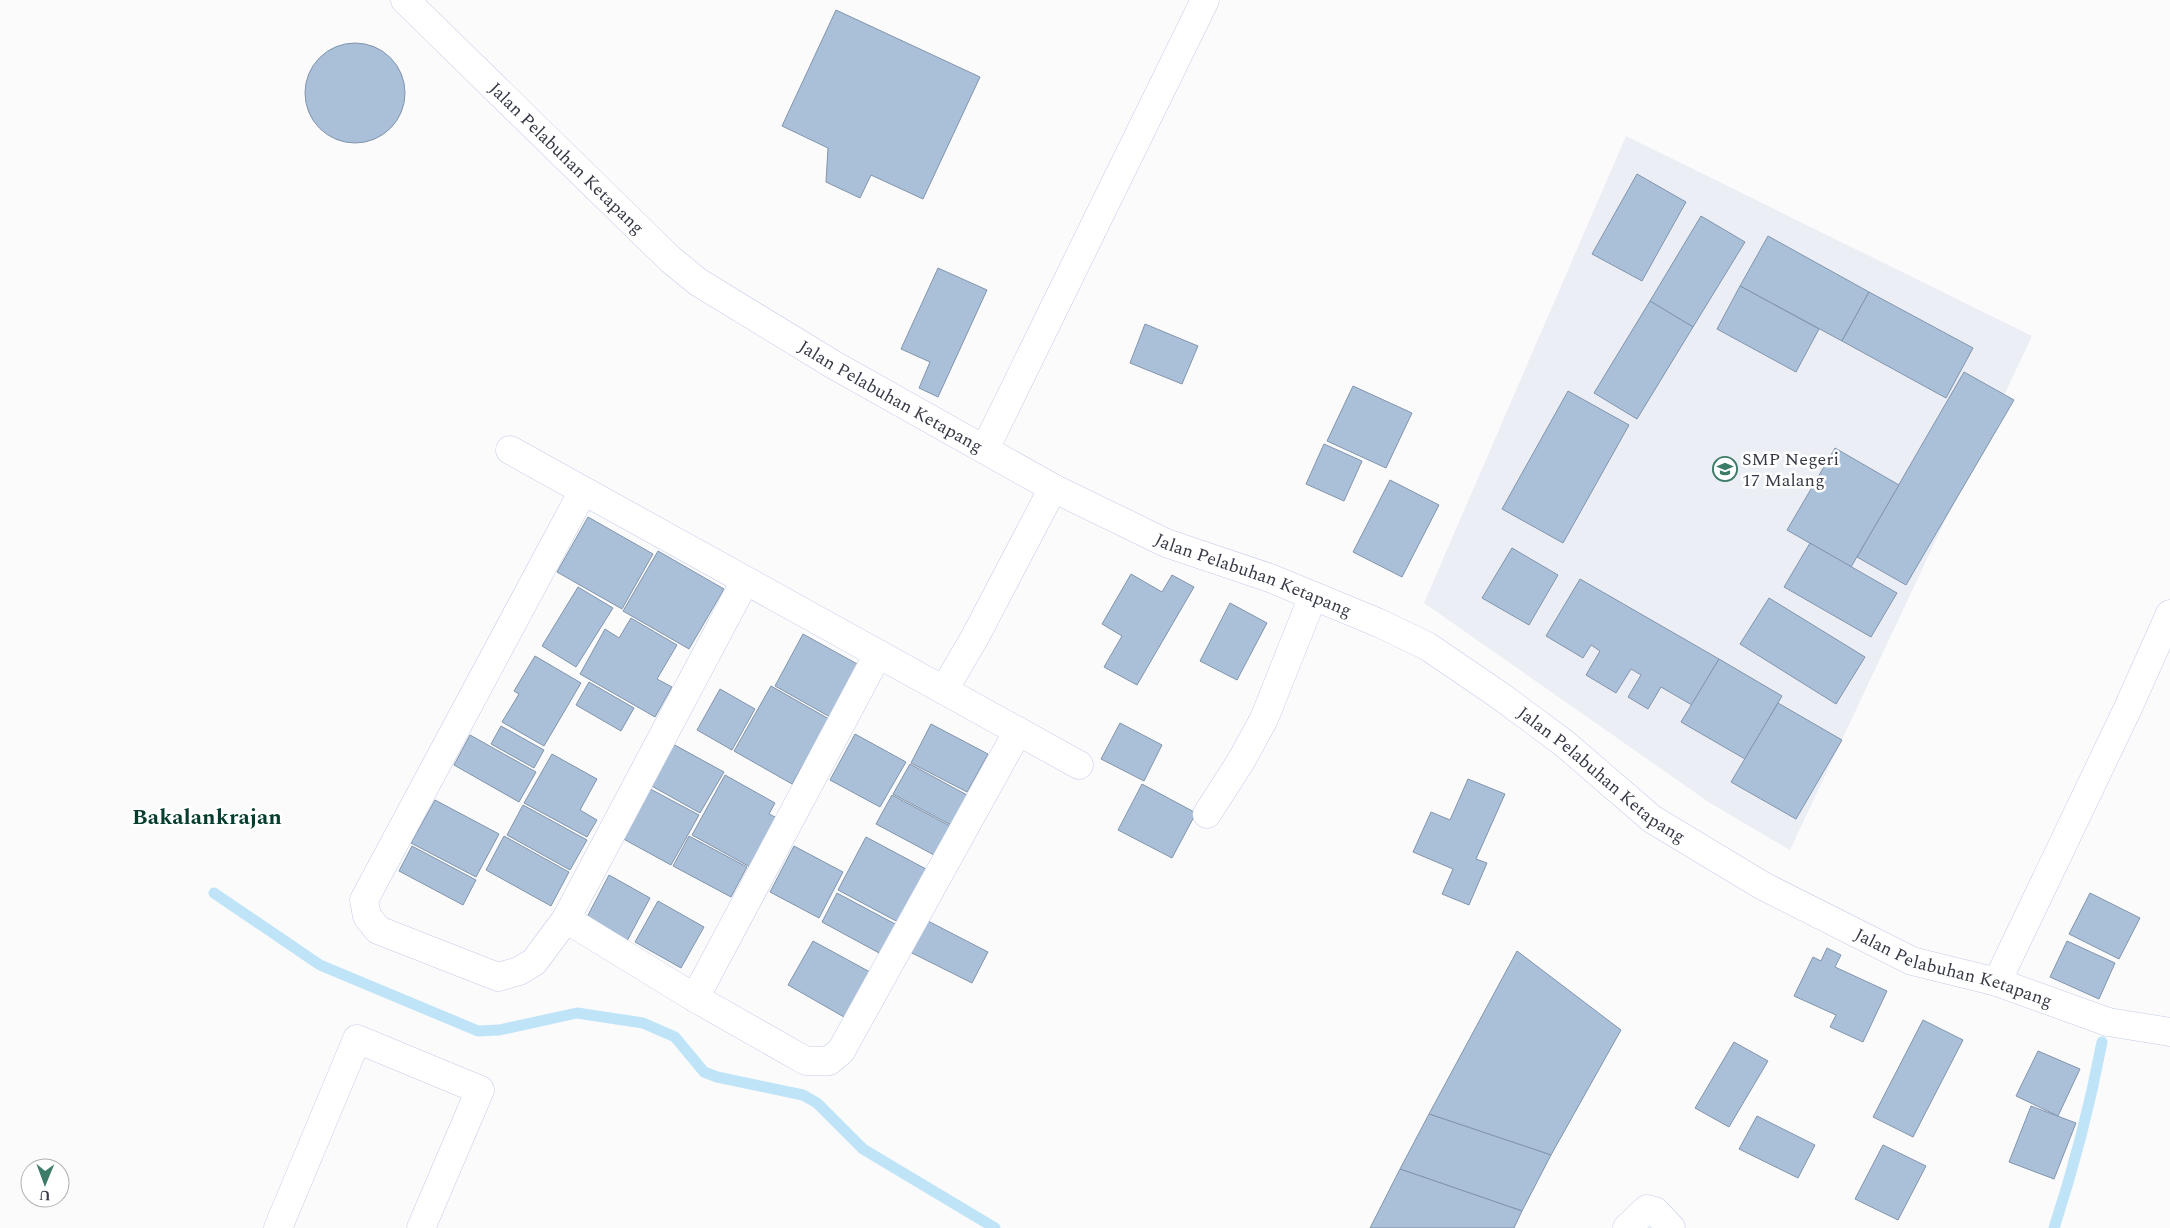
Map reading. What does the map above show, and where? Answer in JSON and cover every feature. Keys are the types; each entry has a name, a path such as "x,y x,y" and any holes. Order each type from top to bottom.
{"street":[{"name":"Jalan Pelabuhan Ketapang","path":"405,0 670,259 698,282 834,365 1053,488 1166,543 1270,578 1379,623 1427,646 1565,744 1652,819 1763,886 1912,961 1997,982 2108,1022 2170,1032"},
{"path":"985,450 1204,0"},
{"path":"510,450 1079,765"},
{"path":"944,690 975,637 1053,488"},
{"path":"583,491 364,900 368,916 378,930 498,977 519,971 534,962 566,919 745,580"},
{"path":"1207,814 1241,761 1264,719 1313,596"},
{"path":"1997,982 2091,786 2170,614"},
{"path":"695,998 878,654"},
{"path":"566,919 695,998 806,1061 829,1061 841,1052 1018,731"},
{"path":"278,1228 357,1039 480,1090 421,1228"},
{"path":"1627,1228 1647,1209 1655,1211 1671,1228"}],"shaded area":[{"name":"SMP Negeri 17 Malang","path":"1626,136 2032,336 1790,850 1710,803 1424,603"}],"building":[{"path":"836,10 980,77 923,199 871,175 860,198 826,182 828,148 782,126"},
{"path":"355,43 365,44 383,51 397,65 404,83 404,103 397,121 383,135 365,142 355,143 345,142 327,135 313,121 306,103 305,93 306,83 313,65 327,51 345,44"},
{"path":"1637,174 1686,202 1642,281 1592,254"},
{"path":"1701,216 1745,242 1693,327 1650,301"},
{"path":"1768,236 1869,292 1842,341 1740,286"},
{"path":"938,268 987,290 938,397 919,388 930,362 901,349"},
{"path":"1740,286 1819,329 1796,372 1717,329"},
{"path":"1869,292 1973,348 1946,398 1842,341"},
{"path":"1650,301 1693,327 1637,419 1594,393"},
{"path":"1145,324 1198,346 1182,384 1130,363"},
{"path":"1964,372 2014,400 1906,585 1857,557"},
{"path":"1353,386 1412,413 1386,468 1327,441"},
{"path":"1568,391 1629,425 1563,543 1502,509"},
{"path":"1324,444 1362,461 1344,501 1306,484"},
{"path":"1835,448 1899,485 1851,567 1787,530"},
{"path":"1390,480 1439,505 1402,577 1353,552"},
{"path":"588,517 653,554 622,609 557,572"},
{"path":"1810,543 1897,593 1871,637 1784,587"},
{"path":"1512,548 1558,575 1529,625 1482,598"},
{"path":"658,551 724,589 689,649 623,611"},
{"path":"1131,574 1162,592 1172,575 1194,587 1137,685 1104,667 1122,636 1102,624"},
{"path":"1580,579 1719,659 1692,705 1661,687 1648,709 1628,697 1641,675 1631,669 1616,693 1586,675 1600,651 1591,645 1583,658 1546,636"},
{"path":"578,587 613,608 576,667 542,646"},
{"path":"1769,598 1865,657 1836,704 1740,644"},
{"path":"1230,603 1267,623 1237,680 1200,661"},
{"path":"631,618 677,645 657,679 672,687 655,717 580,674 605,629 619,638"},
{"path":"803,634 859,665 830,717 775,686"},
{"path":"535,656 581,683 544,746 502,722 519,694 514,691"},
{"path":"1719,659 1782,696 1745,759 1681,722"},
{"path":"589,682 634,708 621,731 576,705"},
{"path":"771,686 829,719 792,784 734,751"},
{"path":"720,689 755,709 732,750 697,730"},
{"path":"1778,703 1842,740 1796,819 1731,782"},
{"path":"1120,723 1162,745 1144,781 1101,759"},
{"path":"931,724 988,754 967,792 911,763"},
{"path":"501,726 544,750 534,768 491,744"},
{"path":"855,734 906,762 880,807 830,780"},
{"path":"470,735 536,772 519,802 454,765"},
{"path":"671,743 724,772 700,813 648,784"},
{"path":"552,754 597,779 580,810 597,820 587,837 524,803"},
{"path":"910,764 967,795 951,825 893,794"},
{"path":"725,775 775,803 769,814 777,818 750,867 692,835"},
{"path":"1468,779 1505,794 1476,859 1487,863 1469,905 1442,894 1453,869 1413,852 1431,812 1450,820"},
{"path":"641,784 699,815 671,865 618,836"},
{"path":"1142,784 1196,813 1172,858 1118,830"},
{"path":"892,795 950,826 934,855 876,824"},
{"path":"435,800 499,834 476,877 411,843"},
{"path":"523,805 587,840 570,870 507,835"},
{"path":"504,836 569,872 551,906 486,870"},
{"path":"689,836 747,867 731,897 673,866"},
{"path":"866,837 926,869 898,922 838,890"},
{"path":"412,846 476,880 463,905 399,871"},
{"path":"794,846 843,872 819,918 770,892"},
{"path":"609,875 650,898 627,941 586,919"},
{"path":"837,893 897,925 881,954 822,922"},
{"path":"2090,893 2140,918 2119,959 2069,934"},
{"path":"658,901 704,927 681,968 635,942"},
{"path":"926,920 988,952 972,983 910,952"},
{"path":"813,941 870,972 844,1017 788,985"},
{"path":"2067,941 2115,963 2099,999 2050,977"},
{"path":"1827,948 1841,955 1835,967 1887,991 1863,1042 1830,1027 1836,1015 1794,996 1813,957 1821,961"},
{"path":"1517,951 1621,1030 1551,1155 1429,1114"},
{"path":"1923,1020 1963,1040 1913,1137 1873,1117"},
{"path":"1734,1042 1768,1061 1729,1127 1695,1108"},
{"path":"2038,1051 2080,1069 2058,1116 2016,1096"},
{"path":"2031,1106 2076,1123 2054,1179 2009,1162"},
{"path":"1429,1114 1551,1155 1522,1211 1400,1169"},
{"path":"1757,1116 1815,1145 1798,1178 1739,1149"},
{"path":"1883,1145 1926,1166 1898,1220 1855,1199"},
{"path":"1400,1169 1522,1211 1514,1228 1370,1228"}],"waterway":[{"path":"214,893 320,965 478,1031 499,1030 577,1013 643,1023 675,1037 704,1072 717,1077 803,1095 817,1103 863,1149 995,1228"},
{"path":"2054,1228 2081,1136 2102,1042"}],"place":[{"name":"SMP Negeri 17 Malang","path":"1725,469"}],"district":[{"name":"Bakalankrajan","path":"207,816"}]}
